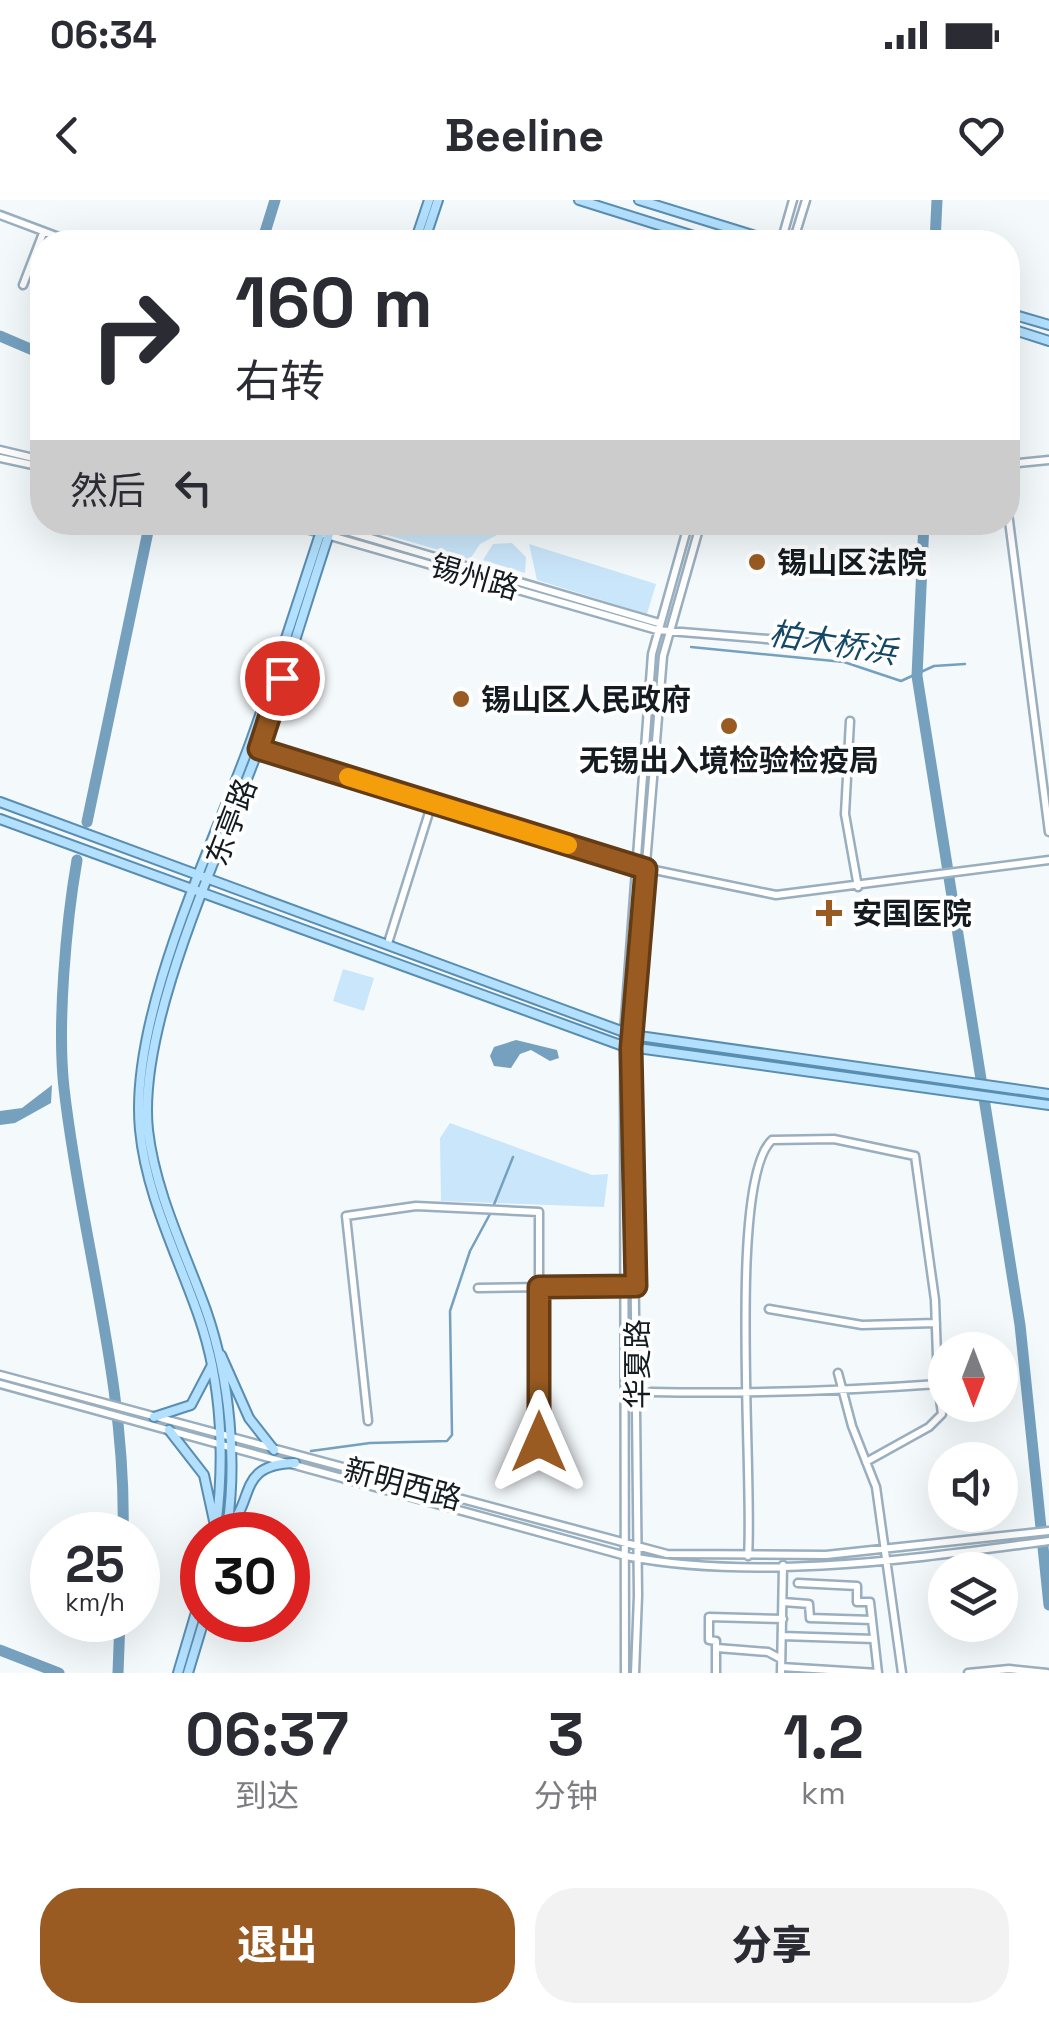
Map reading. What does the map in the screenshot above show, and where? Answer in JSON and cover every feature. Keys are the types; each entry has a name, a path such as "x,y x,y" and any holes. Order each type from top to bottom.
{"main road":[{"path":"420,230 429,200"},
{"path":"428,230 438,200"},
{"path":"578,200 674,230"},
{"path":"640,200 739,230"},
{"path":"1020,317 1049,325"},
{"path":"1020,332 1049,341"},
{"name":"东亭路","path":"198,890 209,878 322,535"},
{"name":"东亭路","path":"198,890 198,875 254,748"},
{"path":"0,802 628,1034 1049,1094"},
{"path":"0,819 627,1047 1049,1104"},
{"path":"198,890 149,1072 148,1129 160,1188 217,1350 226,1512"},
{"path":"198,890 147,1040 141,1072 140,1130 152,1190 212,1365 224,1440 216,1512"},
{"path":"217,1350 230,1368 249,1418 274,1450"},
{"path":"154,1416 191,1405 212,1365"},
{"path":"169,1430 204,1476 210,1512"},
{"path":"235,1512 246,1487 260,1472 295,1463"},
{"path":"178,1673 187,1642"},
{"path":"188,1673 197,1642"}],"street":[{"path":"783,230 794,200"},
{"path":"797,230 806,200"},
{"path":"0,215 36,230"},
{"path":"23,285 30,267"},
{"path":"0,450 30,457"},
{"path":"0,458 30,465"},
{"path":"1020,463 1049,460"},
{"name":"锡州路","path":"355,535 668,630 876,648"},
{"name":"华夏路","path":"628,1034 635,866 658,626 685,535"},
{"name":"华夏路","path":"625,1673 627,1047 668,630 696,535"},
{"path":"1011,535 1049,832"},
{"path":"850,721 845,814 858,887"},
{"path":"254,748 635,866 776,894 858,887 1049,860"},
{"path":"388,943 432,803"},
{"name":"华夏路","path":"627,1047 636,1286 635,1673"},
{"path":"748,1556 744,1394 748,1212 762,1148 772,1140 834,1139 915,1156 936,1332"},
{"path":"368,1421 346,1216 416,1206 539,1212 539,1442"},
{"path":"478,1288 636,1286"},
{"path":"769,1309 862,1325 936,1323"},
{"path":"838,1373 876,1487 902,1673"},
{"name":"新明西路","path":"0,1375 154,1416 295,1463 626,1556 888,1556"},
{"name":"新明西路","path":"0,1384 169,1430 274,1450 626,1546 638,1554 784,1565 1026,1540 1049,1542"},
{"path":"652,1392 744,1394 928,1385"},
{"path":"866,1462 929,1422"},
{"name":"新明西路","path":"1026,1540 1049,1532"},
{"path":"781,1666 784,1565"},
{"path":"717,1648 768,1652 781,1666 878,1673 870,1602 858,1602 858,1586 798,1583"},
{"path":"783,1602 809,1604 810,1618 872,1620"},
{"path":"716,1673 717,1648 716,1641 709,1640 709,1617 782,1619"},
{"path":"782,1636 874,1639"},
{"path":"968,1673 1047,1673"}],"shaded area":[{"path":"387,535 497,535 480,544 470,559"},
{"path":"512,543 526,557 525,573 483,560 493,544"},
{"path":"529,544 656,584 647,614 537,580"},
{"path":"343,969 374,978 364,1011 333,1001"},
{"path":"516,1040 557,1050 559,1058 550,1061 531,1050 520,1054 511,1068 494,1066 490,1056 494,1047"},
{"path":"52,1085 51,1103 15,1123 0,1125 0,1111 22,1108"},
{"path":"450,1123 592,1175 608,1174 604,1207 441,1201 440,1138"}],"waterway":[{"path":"266,230 275,200"},
{"path":"936,230 937,200"},
{"path":"0,336 30,349"},
{"path":"87,822 147,535"},
{"path":"923,535 917,676 1020,1325 1049,1605"},
{"name":"柏木桥浜","path":"691,647 844,662 901,681 934,666 965,664"},
{"path":"77,860 64,974 62,1063 72,1144 111,1366 123,1512"},
{"path":"493,1207 513,1157"},
{"path":"311,1451 370,1443 447,1441 452,1435 450,1311 470,1251 490,1214"},
{"path":"118,1673 119,1642"},
{"path":"0,1650 59,1673"}],"slow traffic":[{"path":"348,777 568,845"}],"place":[{"name":"锡山区法院","path":"757,562"},
{"name":"锡山区人民政府","path":"461,699"},
{"name":"无锡出入境检验检疫局","path":"729,726"},
{"name":"安国医院","path":"829,913"}],"route":[{"path":"282,678 259,749 646,869 631,1048 636,1286 539,1287 539,1442"}]}
